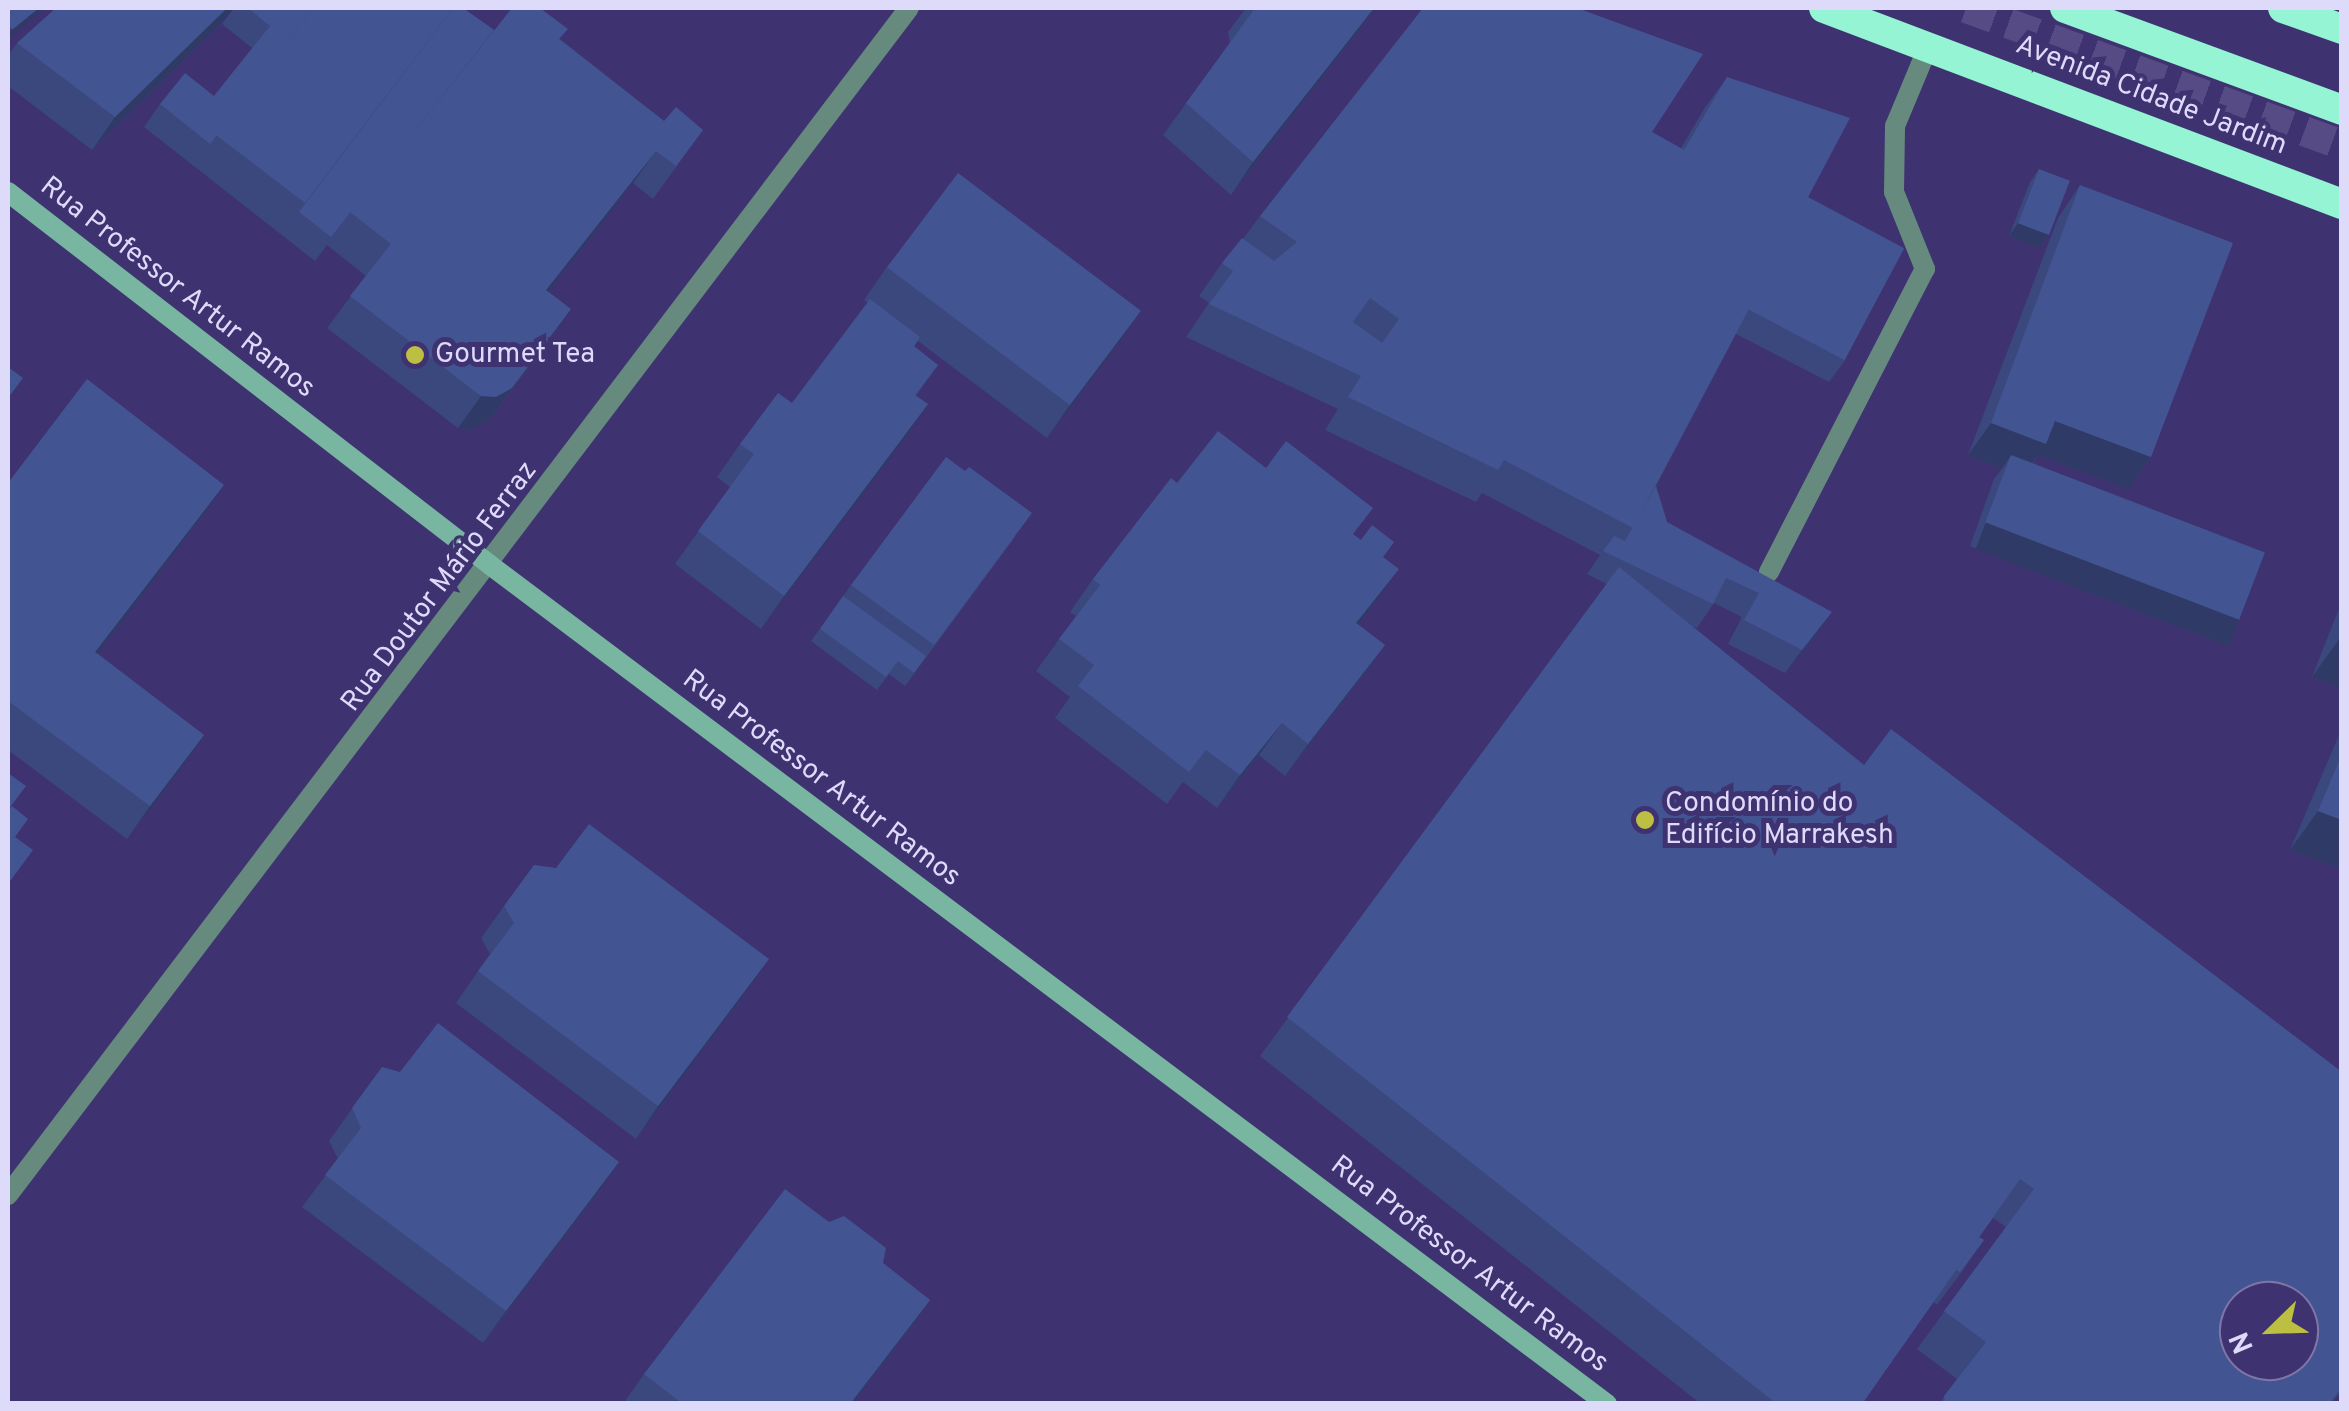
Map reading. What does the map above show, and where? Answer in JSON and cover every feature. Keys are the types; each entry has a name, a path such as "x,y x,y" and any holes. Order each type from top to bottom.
{"highway":[{"name":"Avenida Cidade Jardim","path":"1824,8 2342,204"},
{"path":"2065,8 2342,110"},
{"path":"2283,8 2342,29"}],"street":[{"name":"Rua Doutor Mário Ferraz","path":"8,1195 910,8"},
{"path":"1770,572 1925,269 1894,192 1894,142 1895,126 1928,47"},
{"name":"Rua Professor Artur Ramos","path":"8,192 490,565 1607,1404"}],"building":[{"path":"8,8 39,8 12,30 8,25"},
{"path":"56,8 227,8 115,117 17,43"},
{"path":"248,8 313,8 210,144 160,104 185,73 214,96 270,26"},
{"path":"313,8 453,8 305,203 216,135"},
{"path":"453,8 463,8 494,30 331,237 299,212"},
{"path":"512,8 540,8 568,29 559,39 664,121 676,107 703,130 676,166 656,151 546,290 571,309 512,388 496,397 481,396 350,296 391,244 350,212"},
{"path":"1253,8 1374,8 1253,162 1186,103"},
{"path":"1423,8 1577,8 1703,54 1652,132 1684,150 1727,77 1850,118 1633,528 1504,460 1498,470 1348,397 1361,376 1209,304 1233,271 1222,263 1242,238 1274,261 1297,242 1260,216","holes":["1370,298 1399,319 1382,343 1353,322"]},
{"path":"2039,169 2070,181 2049,235 2018,223"},
{"path":"958,173 1141,311 1070,405 887,267"},
{"path":"2080,185 2233,243 2151,457 2055,421 2046,444 1991,423"},
{"path":"1808,197 1904,248 1845,360 1748,309"},
{"path":"870,299 920,337 914,346 938,365 915,395 928,404 784,596 698,531 754,454 740,444 778,393 792,403"},
{"path":"8,367 23,378 8,398"},
{"path":"87,379 224,485 95,652 204,735 150,806 8,701 8,483"},
{"path":"1218,431 1266,468 1286,441 1373,508 1353,534 1361,540 1372,525 1394,542 1383,557 1399,569 1356,623 1385,645 1308,744 1282,723 1240,775 1206,750 1189,772 1078,686 1094,665 1059,639 1100,585 1093,579 1171,478 1177,483"},
{"path":"2011,455 2265,552 2239,620 1985,522"},
{"path":"946,457 965,471 969,467 1032,513 934,645 851,585"},
{"path":"1656,486 1667,522 1832,612 1802,650 1744,620 1759,593 1726,578 1713,604 1603,551 1614,536 1625,541"},
{"name":"Condomínio do Edifício Marrakesh","path":"1619,567 1864,765 1891,729 2342,1072 2342,1387 2329,1404 1945,1404 1944,1396 1986,1342 1944,1311 2034,1189 2020,1179 1862,1404 1777,1404 1287,1017"},
{"path":"843,596 926,656 914,673 898,661 886,677 820,629"},
{"path":"2342,754 2342,820 2318,811"},
{"path":"8,773 26,786 8,810"},
{"path":"12,806 28,819 15,837 33,850 8,884 8,811"},
{"path":"589,824 769,959 658,1106 478,971 514,923 504,906 534,865 556,868"},
{"path":"438,1023 619,1162 506,1311 325,1175 361,1128 352,1108 382,1067 400,1072"},
{"path":"785,1189 829,1222 844,1216 886,1248 883,1263 930,1300 850,1404 683,1404 644,1374"},
{"path":"1979,1237 1984,1240 1960,1272 1956,1270"}],"tunnel":[{"path":"1966,8 2342,145"}],"place":[{"name":"Gourmet Tea","path":"415,355"},
{"name":"Condomínio do Edifício Marrakesh","path":"1645,820"}]}
